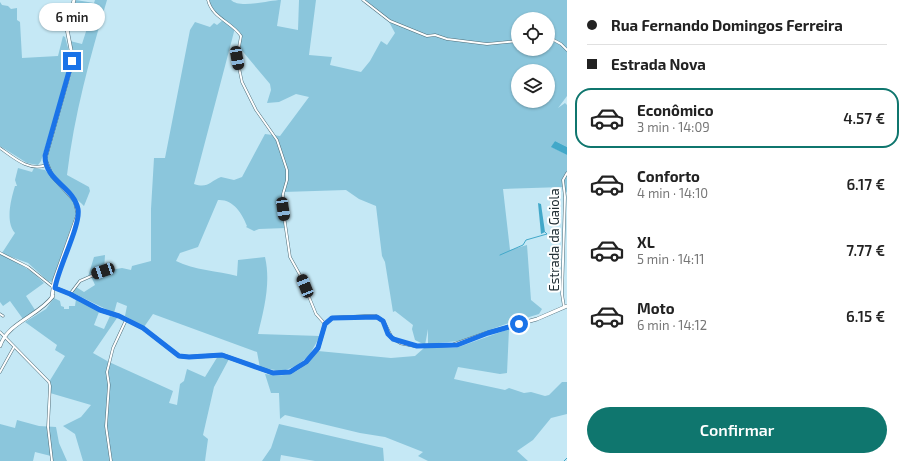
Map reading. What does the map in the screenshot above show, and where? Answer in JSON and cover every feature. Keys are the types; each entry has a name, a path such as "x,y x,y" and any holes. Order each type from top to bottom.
{"street":[{"path":"0,346 4,337 43,307 52,297 56,277 76,224 78,211 73,198 53,178 46,165 46,153 72,64 66,29 74,0"},
{"path":"208,0 214,13 235,28 241,36 237,58 242,82 256,110 277,140 287,170 287,180 283,194 283,209 290,256 300,275 316,314 325,324"},
{"path":"363,0 390,21 428,36 435,35 447,39 487,44 511,42"},
{"path":"555,41 567,50"},
{"path":"0,148 26,165 39,167 46,165"},
{"name":"Estrada da Gaiola","path":"566,307 562,294 566,197 563,180 567,174"},
{"path":"0,253 28,267 54,288 149,331 179,356 189,357 222,355 260,370 278,374 293,371 309,359 319,345 325,324 332,318 373,316 383,321 391,337 401,343 417,346 453,345 537,319 566,307"},
{"path":"70,294 80,281 103,271"},
{"path":"0,314 4,316"},
{"path":"111,461 106,426 109,385 106,372 113,348 126,320"},
{"path":"0,332 47,380 50,386 48,427 52,461"},
{"path":"0,372 14,347"}],"shaded area":[{"path":"76,0 94,3 95,0 107,0 83,86 67,175 89,187 90,191 84,206 66,190 55,177 48,164 47,156 73,68 74,57 70,41 82,44 90,19 73,14"},
{"path":"208,0 231,0 235,3 248,4 281,0 277,26 298,30 299,0 316,0 309,55 332,57 330,65 361,72 370,61 381,41 387,45 395,33 389,22 362,0 567,0 567,96 558,108 565,103 567,105 567,147 555,141 552,147 567,155 567,193 563,187 503,189 510,250 527,245 531,300 542,309 539,314 459,341 428,344 428,329 425,345 415,340 412,329 413,325 395,311 393,312 385,262 382,256 376,206 359,199 346,190 283,192 286,228 259,229 254,231 246,227 247,226 240,212 232,204 223,200 218,200 198,247 180,253 176,261 198,268 237,276 238,260 265,257 267,267 267,286 258,334 320,336 309,356 296,366 283,371 260,368 257,352 153,314 144,327 125,316 127,306 117,302 114,313 73,293 76,287 84,292 95,285 91,276 88,277 94,257 105,255 104,271 122,268 131,270 132,266 151,261 151,209 154,158 165,158 190,30 195,22 210,27 214,23 217,25 223,20 215,13","holes":["235,28 241,36 239,47 270,84 271,90 267,103 279,102 296,94 309,97 280,136 265,134 242,177 234,180 221,177 203,186 194,184"]},
{"path":"0,2 2,5 8,6 11,9 17,8 17,20 20,22 22,58 58,56 63,36 65,37 70,55 69,69 41,161 38,165 27,163 0,146"},
{"path":"555,141 567,147 567,155 551,147"},
{"path":"18,168 32,172 34,168 45,170 73,201 76,213 52,282 48,281 28,263 6,255 32,272 44,283 26,296 35,310 23,319 10,301 3,306 0,302 0,253 2,253 15,233 10,223 10,210 15,186 17,186 15,180"},
{"path":"538,203 541,204 545,232 541,234"},
{"path":"54,298 60,301 61,306 64,307 64,309 69,309 69,306 75,306 76,299 99,312 94,325 104,329 110,316 117,318 93,353 109,362 173,391 169,403 177,405 180,384 184,381 187,369 205,377 218,356 229,359 214,387 203,435 208,439 205,461 83,461 75,434 63,426 81,417 91,405 50,393 49,382 65,356 55,350 57,345 25,322 46,309"},
{"path":"509,329 507,373 500,374 458,367 454,379 505,390 509,388 524,393 531,392 545,396 549,395 562,382 567,382 567,414 551,418 533,440 517,451 528,461 428,461 418,456 423,452 385,437 360,433 285,415 280,419 279,393 271,393 265,374 282,375 295,372 318,351 391,358 415,356 424,348 456,348"},
{"path":"17,420 39,426 56,427 59,443 67,461 52,461 51,456 35,452 33,461 0,461 0,424 15,428"},
{"path":"279,424 383,448 384,461 315,461 281,455 280,461 262,461 271,448"}],"waterway":[{"path":"500,255 523,245 526,240 547,234 545,232"},
{"path":"564,461 567,458"}],"route":[{"path":"72,61 45,156 46,165 50,174 71,195 78,209 76,224 56,277 56,289 70,294 100,310 119,316 149,331 171,351 179,356 189,357 216,354 228,356 260,370 278,374 293,371 309,359 318,348 326,322 332,318 367,316 377,317 383,321 388,334 393,339 401,343 417,346 457,345 488,333 519,324"}]}
